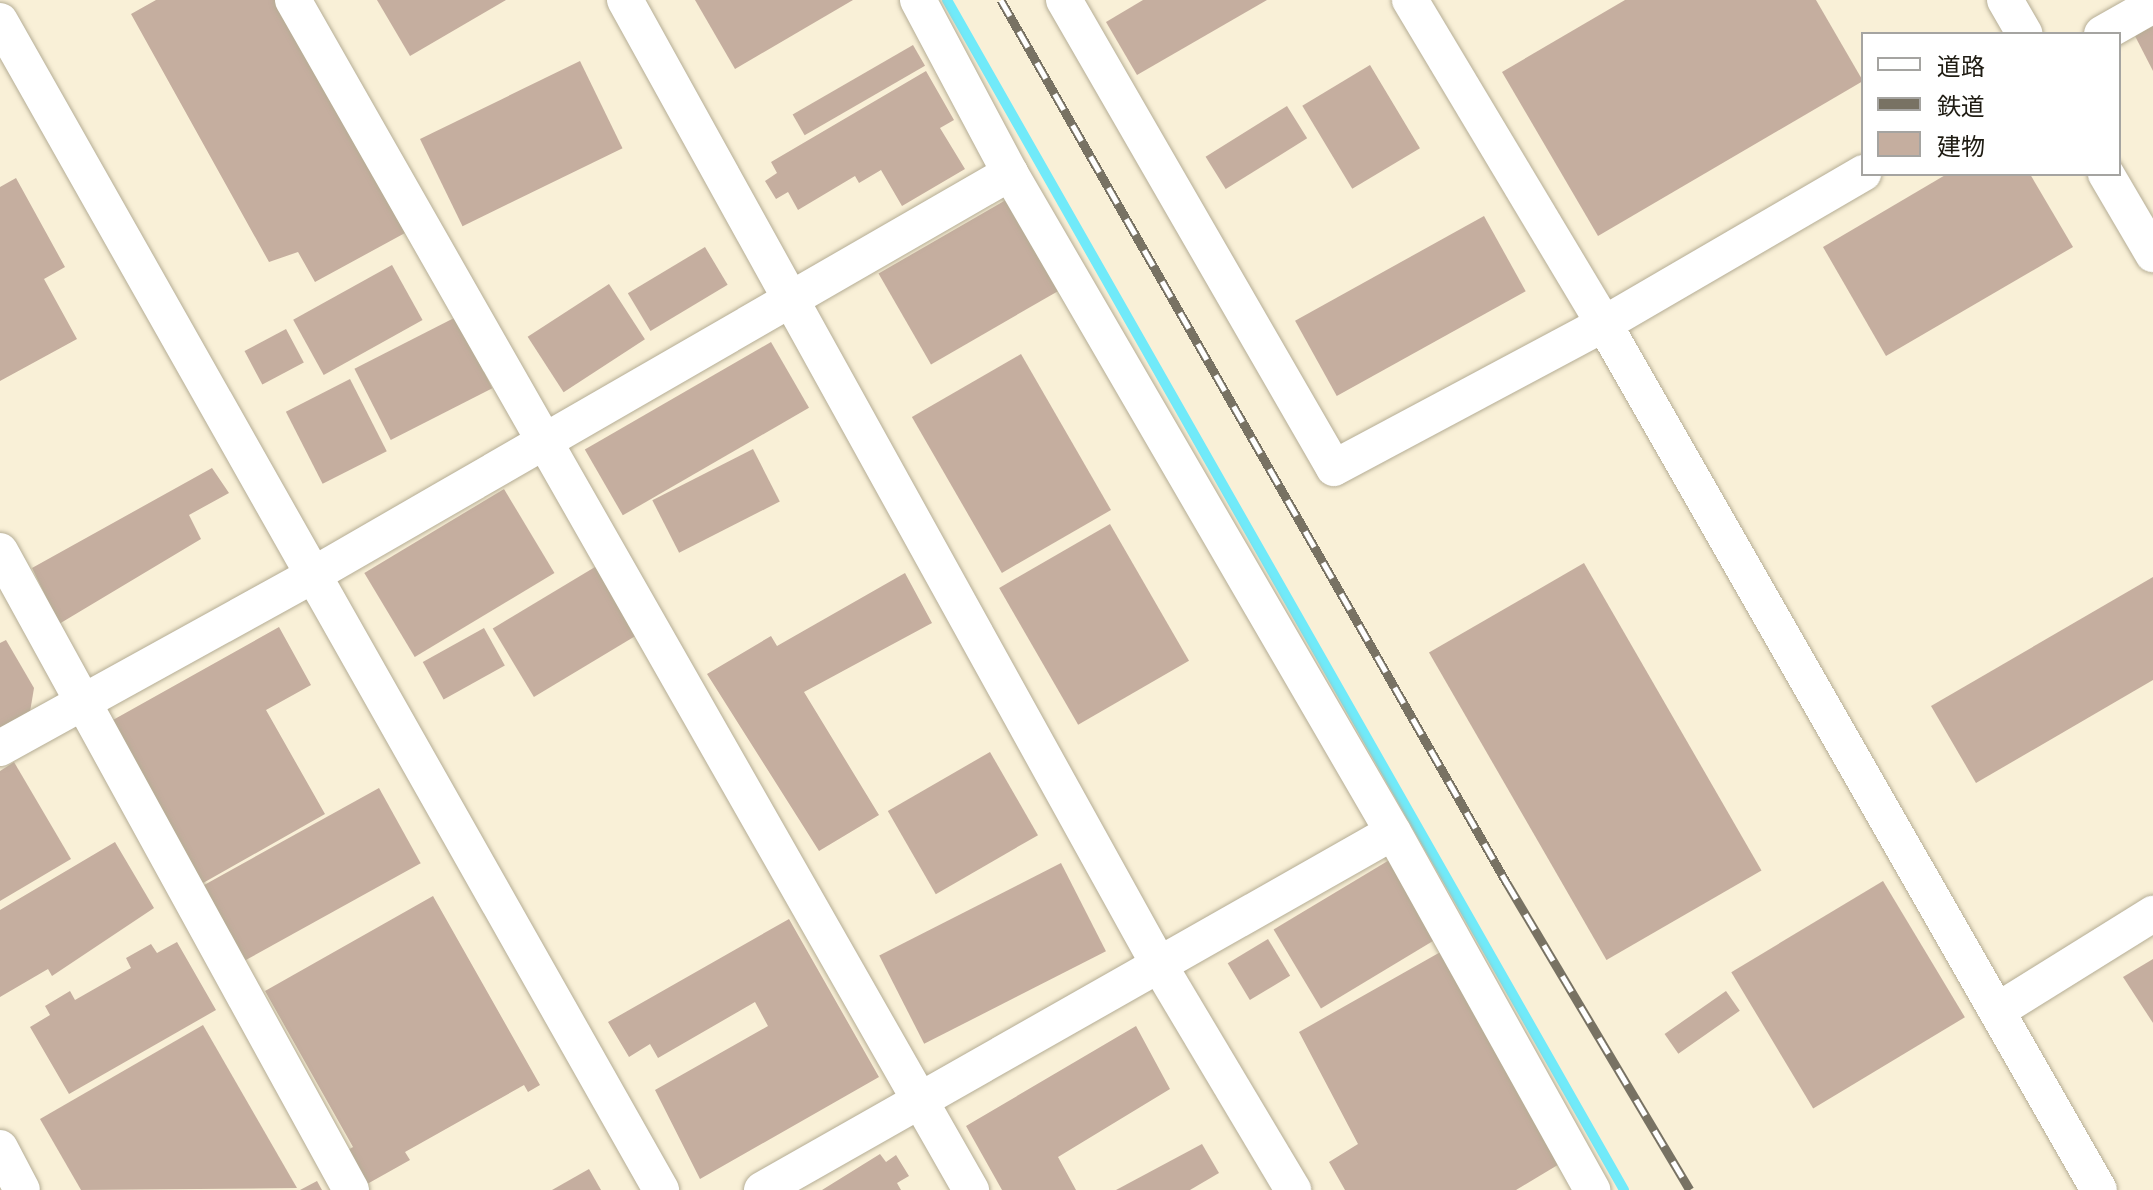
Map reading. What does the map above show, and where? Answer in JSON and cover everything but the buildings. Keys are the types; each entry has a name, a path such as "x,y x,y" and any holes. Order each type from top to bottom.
{"street":[{"path":"293,0 546,439 971,1190"},
{"path":"625,0 1159,965 1293,1190"},
{"path":"918,0 1010,173 1393,832 1592,1190"},
{"path":"1064,0 1334,468 1604,324 1861,174"},
{"path":"1410,0 1604,324 2099,1190"},
{"path":"2005,0 2024,32"},
{"path":"2106,32 2153,5"},
{"path":"0,21 311,576 661,1190"},
{"path":"0,748 311,576 1010,173"},
{"path":"2107,176 2153,254"},
{"path":"0,551 85,700 351,1190"},
{"path":"762,1190 1393,832"},
{"path":"1997,1011 2153,914"},
{"path":"0,1148 22,1190"}],"waterway":[{"path":"947,0 1624,1190"}],"railway":[{"path":"1001,0 1507,883 1690,1190"}]}
